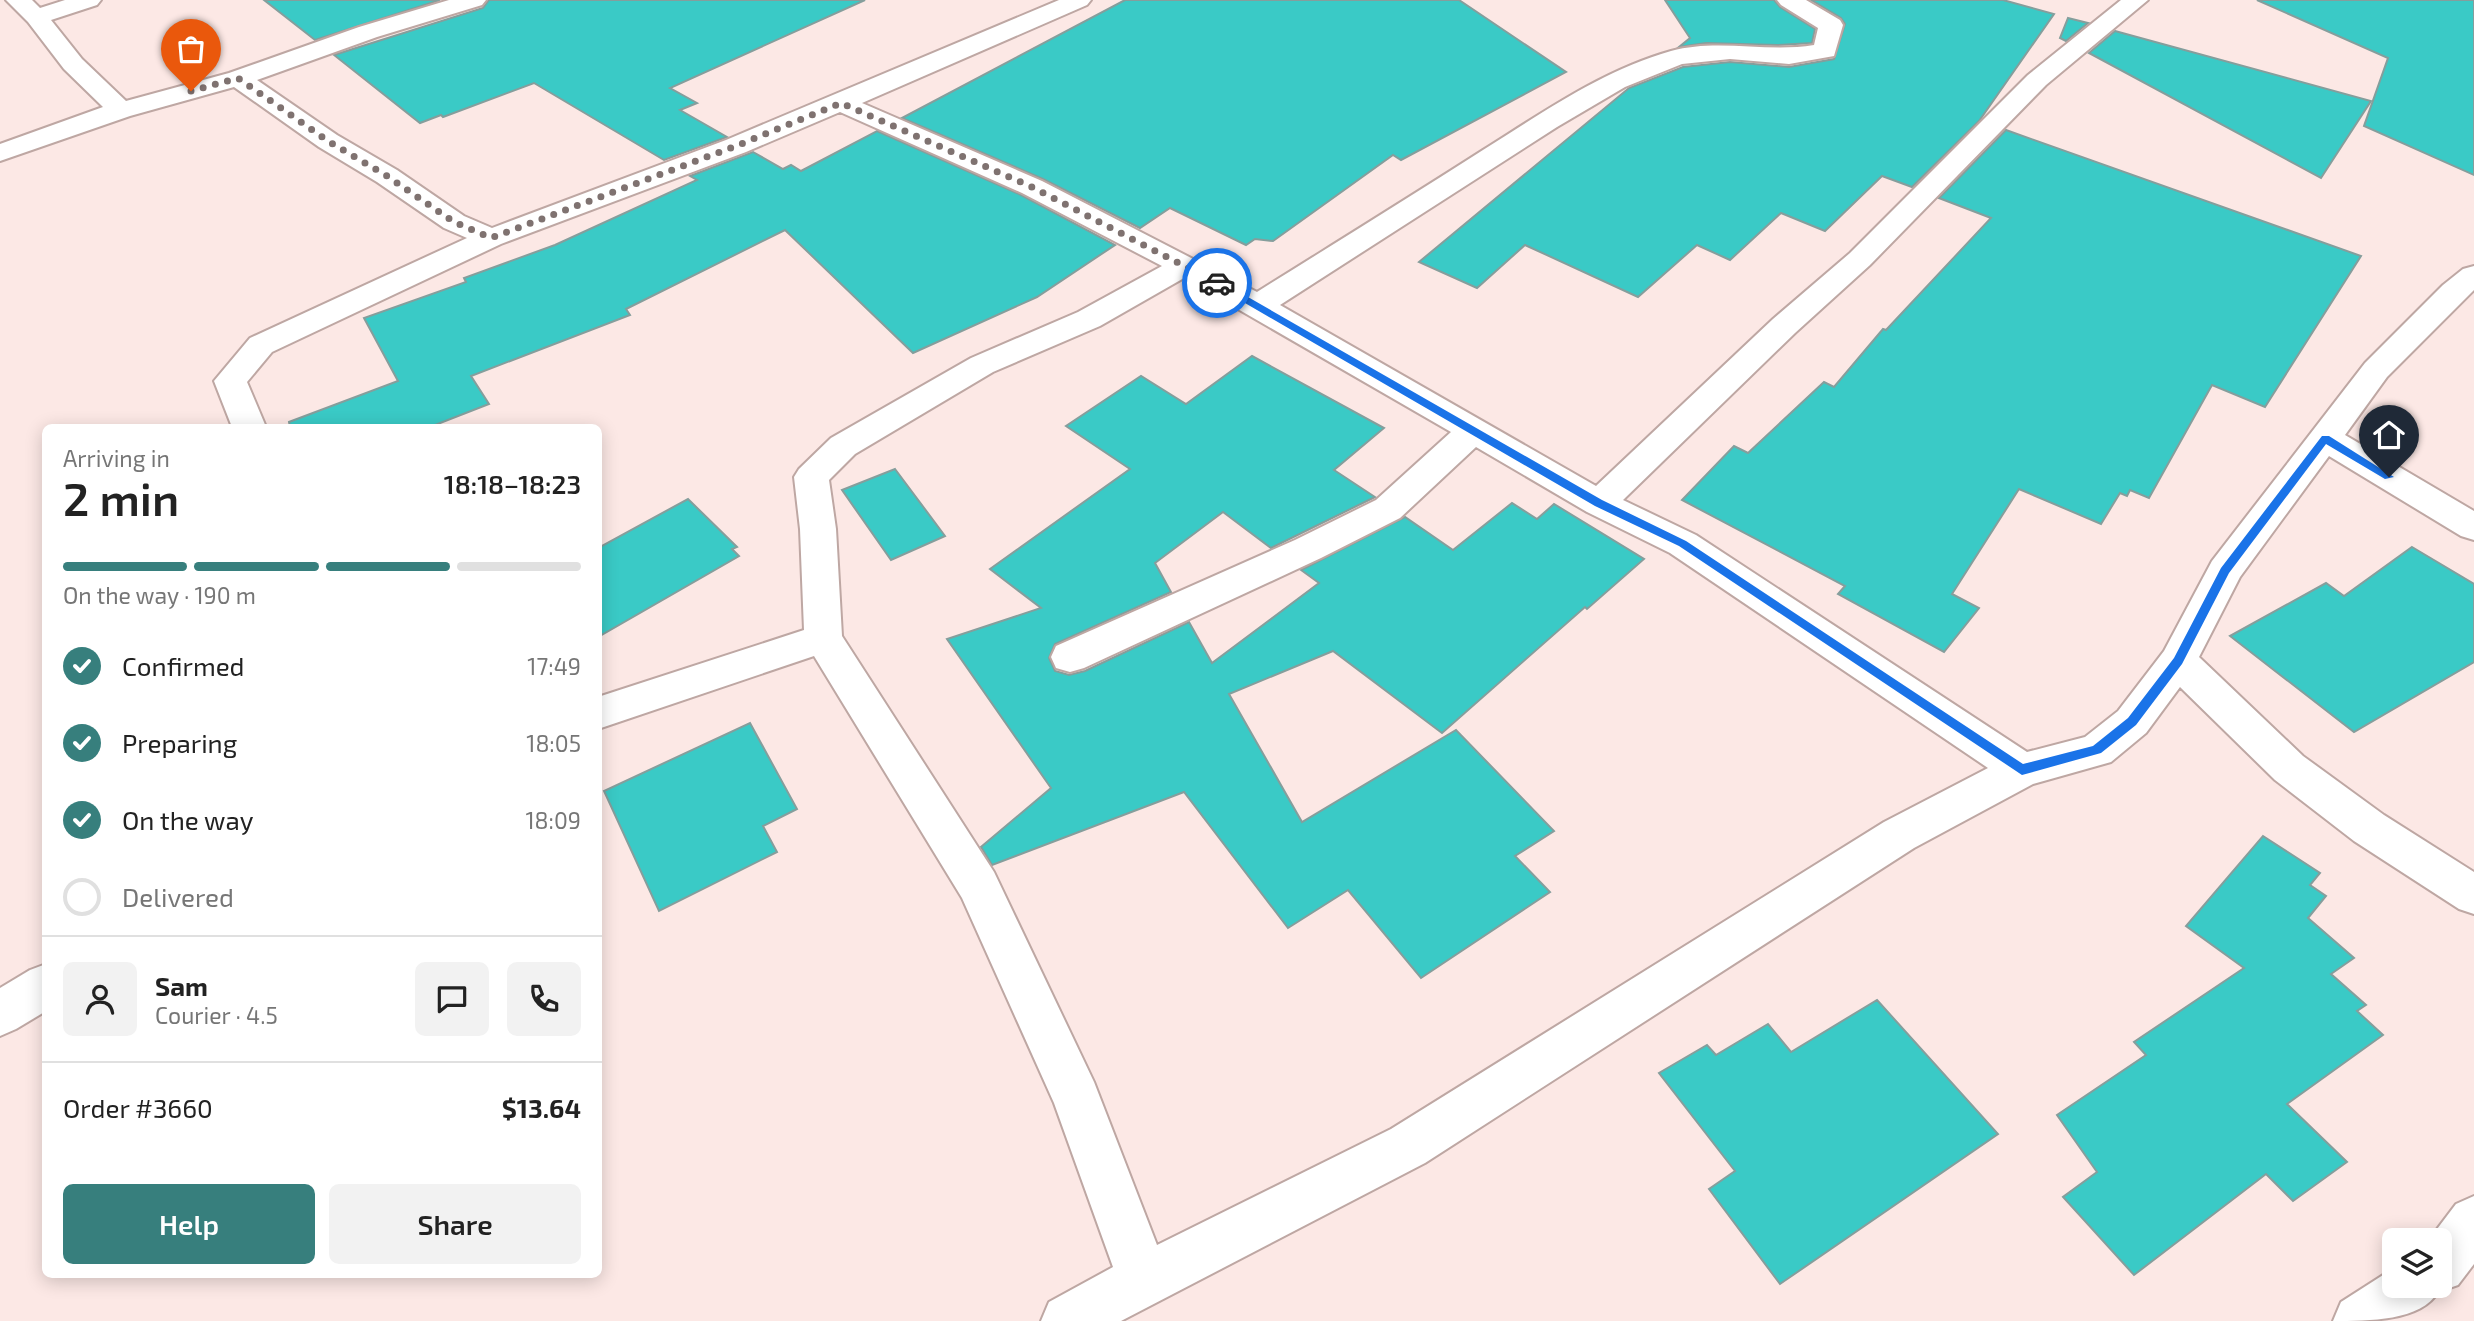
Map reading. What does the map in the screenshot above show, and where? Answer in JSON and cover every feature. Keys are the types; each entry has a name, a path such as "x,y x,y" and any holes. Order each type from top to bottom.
{"street":[{"path":"27,8 89,0"},
{"path":"0,153 121,110 238,78 368,32 474,0"},
{"path":"247,424 230,381 261,345 491,238 736,146 1079,0"},
{"path":"1257,306 1548,121 1616,82 1677,57 1730,52 1789,57 1825,51 1831,25 1788,0"},
{"path":"1599,503 1784,326 1860,258 2037,80 2136,0"},
{"path":"27,8 73,64 121,110"},
{"path":"238,78 328,141 396,182 454,222 491,238"},
{"path":"841,103 1032,187 1183,266 1599,503 1683,544 2022,770"},
{"path":"1144,1279 1077,1099 979,886 823,638 818,529 811,477 843,446 982,365 1089,319 1183,266"},
{"path":"1068,1321 1144,1279 1408,1146 1899,835 2022,770 2097,750 2132,722 2178,661 2225,570 2376,370 2454,291 2474,275"},
{"path":"1070,657 1308,550 1388,509 1473,430"},
{"path":"2325,438 2474,527"},
{"path":"602,712 823,638"},
{"path":"2178,661 2289,768 2369,828 2474,895"},
{"path":"0,1014 42,988"},
{"path":"2452,1251 2474,1222"},
{"path":"2360,1321 2395,1298"}],"building":[{"path":"264,0 440,0 315,40"},
{"path":"489,0 865,0 670,88 697,103 680,110 727,137 664,160 534,83 420,123 334,55 483,8"},
{"path":"1125,0 1459,0 1566,72 1401,160 1393,155 1273,241 1255,239 1246,245 1170,208 1140,228 1043,179 902,118"},
{"path":"1665,0 1774,0 1780,7 1815,29 1812,43 1706,43 1679,47 1690,38"},
{"path":"1811,0 2003,0 2054,14 1979,121 1912,187 1882,176 1825,231 1781,213 1730,260 1697,245 1638,297 1525,245 1477,288 1419,262 1629,88 1683,67 1730,62 1789,67 1834,59 1845,24 1841,18"},
{"path":"2257,0 2474,0 2474,175 2364,126 2388,58"},
{"path":"2068,18 2088,23 2066,41 2060,38"},
{"path":"2115,31 2371,101 2321,178 2089,53"},
{"path":"2006,130 2361,256 2265,407 2212,385 2149,498 2130,490 2127,496 2120,493 2101,524 2019,489 1952,594 1979,608 1944,652 1838,594 1845,586 1682,500 1734,446 1748,453 1824,382 1834,387 1883,329 1886,330 1991,218 1939,198"},
{"path":"877,131 1021,195 1115,245 1037,297 913,353 785,230 626,309 630,315 471,376 489,404 438,424 289,424 398,381 364,318 466,282 464,278 555,245 697,180 690,176 753,152 783,169 791,165 801,171"},
{"path":"1252,356 1384,428 1334,470 1375,497 1271,548 1223,512 1155,563 1171,592 1055,644 1049,658 1055,671 1069,675 1085,671 1189,622 1212,663 1319,583 1301,570 1405,517 1453,550 1512,503 1537,519 1554,504 1644,559 1587,609 1585,607 1442,733 1333,651 1229,694 1302,822 1456,730 1554,831 1515,856 1550,892 1421,978 1348,890 1288,928 1184,792 992,865 981,847 1051,788 947,639 1041,608 990,569 1130,469 1066,426 1141,376 1186,404"},
{"path":"895,469 945,536 891,560 842,490"},
{"path":"688,499 737,547 732,549 739,556 602,635 602,546"},
{"path":"2412,547 2474,584 2474,662 2354,732 2230,636 2326,583 2344,596"},
{"path":"750,723 797,809 763,826 777,852 659,911 604,791"},
{"path":"2263,836 2320,873 2310,885 2326,896 2308,918 2354,958 2331,974 2366,1005 2357,1011 2383,1035 2287,1104 2347,1162 2293,1201 2266,1174 2134,1275 2063,1197 2097,1172 2057,1115 2146,1055 2134,1042 2244,968 2186,926"},
{"path":"1877,1000 1998,1134 1780,1284 1709,1189 1735,1171 1659,1073 1707,1045 1716,1055 1768,1024 1791,1052"}],"way so far":[{"path":"191,91 238,78 328,141 387,176 454,222 491,238 736,146 841,103 1032,187 1217,283"}],"route":[{"path":"1217,283 1599,503 1683,544 2022,770 2097,750 2132,722 2178,661 2225,570 2325,438 2389,477"}]}
